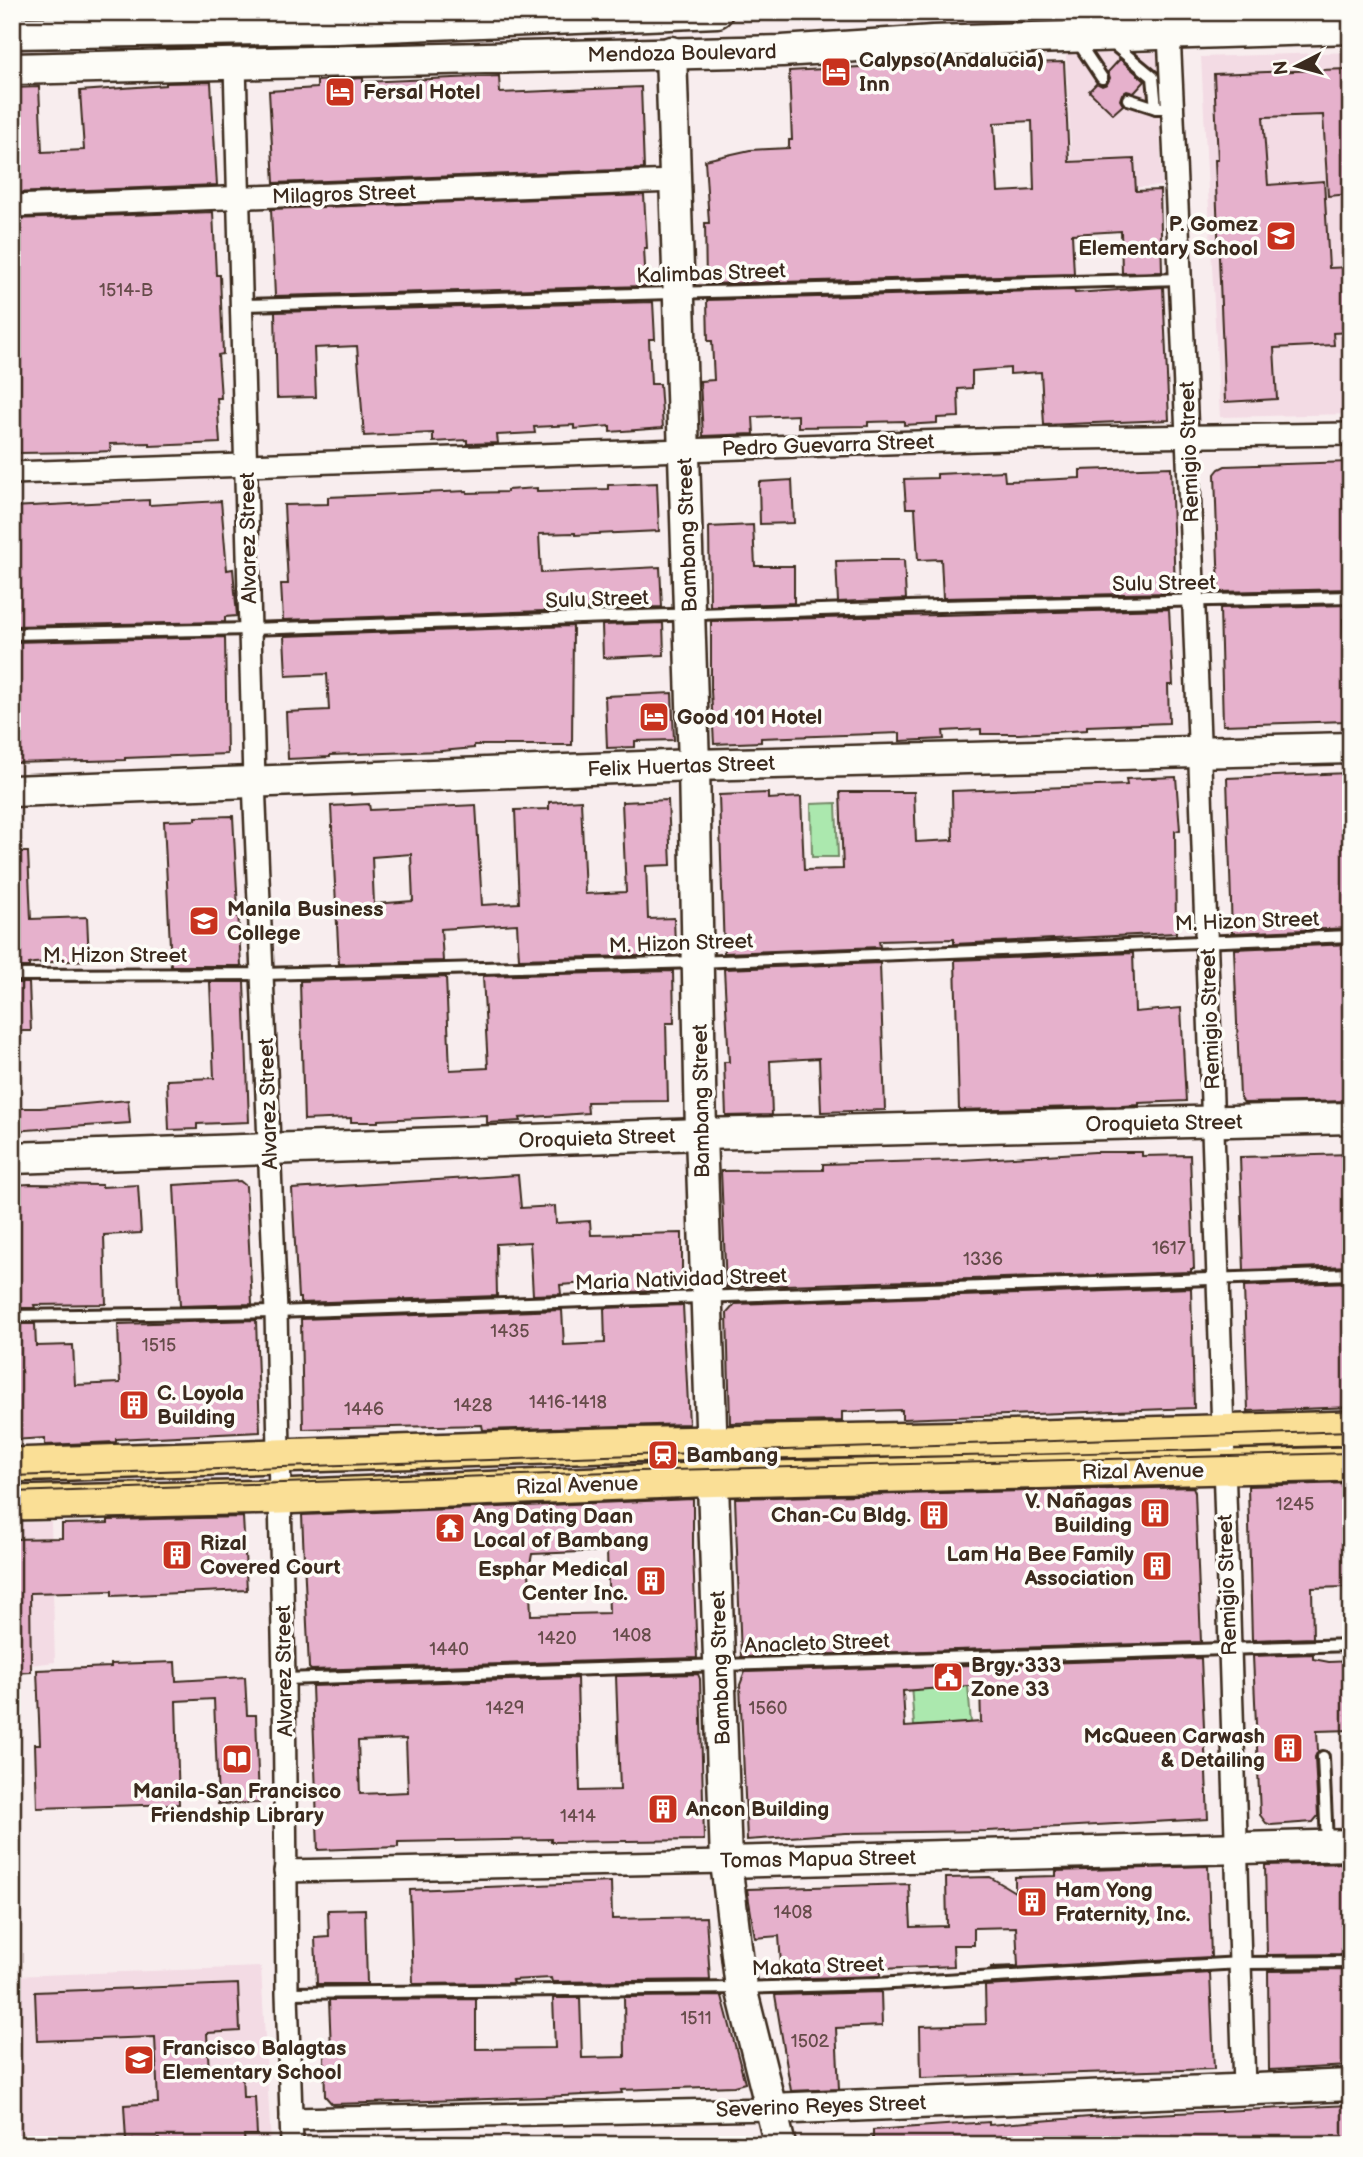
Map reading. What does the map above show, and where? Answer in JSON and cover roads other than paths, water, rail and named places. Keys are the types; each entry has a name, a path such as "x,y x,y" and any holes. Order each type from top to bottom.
{"main road":[{"name":"Rizal Avenue","path":"12,1465 1351,1428"},
{"name":"Rizal Avenue","path":"12,1503 280,1497 714,1480 1351,1464"}],"street":[{"name":"Mendoza Boulevard","path":"12,33 216,21 718,12"},
{"path":"1056,12 1074,36"},
{"path":"216,21 235,64"},
{"name":"Mendoza Boulevard","path":"12,69 782,51 933,41 1351,28"},
{"name":"Remigio Street","path":"1169,34 1162,76 1181,279 1188,437 1214,1122 1221,1433 1244,2087"},
{"name":"Bambang Street","path":"671,52 690,615 701,1134 726,1862 741,1988 780,2145"},
{"name":"Alvarez Street","path":"235,64 254,781 276,1312 292,2145"},
{"name":"Milagros Street","path":"12,206 675,181"},
{"name":"Pedro Guevarra Street","path":"12,473 1005,439 1351,433"},
{"name":"Felix Huertas Street","path":"12,791 694,765 1351,748"},
{"name":"Oroquieta Street","path":"12,1158 701,1134 1351,1118"},
{"name":"Tomas Mapua Street","path":"285,1871 1339,1845"},
{"name":"Severino Reyes Street","path":"291,2119 771,2109 1244,2087 1351,2085"}],"lane":[{"path":"1074,36 1102,78"},
{"path":"1104,36 1162,76"},
{"path":"1128,99 1164,108"},
{"name":"Kalimbas Street","path":"242,306 1181,279"},
{"name":"Sulu Street","path":"12,634 250,629 939,606 1351,597"},
{"name":"M. Hizon Street","path":"12,975 262,974 698,962 1351,936"},
{"name":"Maria Natividad Street","path":"12,1316 276,1312 1351,1274"},
{"name":"Anacleto Street","path":"284,1679 1351,1645"},
{"path":"1323,1757 1339,1845"},
{"name":"Makata Street","path":"287,1993 741,1988 876,1984 1240,1964 1351,1962"}],"tram line":[{"path":"12,1476 1351,1431"},
{"path":"12,1492 670,1470 1351,1453"}],"place":[{"name":"Calypso(Andalucia) Inn","path":"836,72"},
{"name":"Fersal Hotel","path":"340,92"},
{"name":"P. Gomez Elementary School","path":"1281,236"},
{"name":"Good 101 Hotel","path":"654,717"},
{"name":"Manila Business College","path":"204,921"},
{"name":"C. Loyola Building","path":"134,1405"},
{"name":"Bambang","path":"663,1455"},
{"name":"V. Nañagas Building","path":"1155,1513"},
{"name":"Chan-Cu Bldg.","path":"934,1515"},
{"name":"Ang Dating Daan Local of Bambang","path":"450,1528"},
{"name":"Rizal Covered Court","path":"177,1555"},
{"name":"Lam Ha Bee Family Association","path":"1157,1566"},
{"name":"Esphar Medical Center Inc.","path":"651,1581"},
{"name":"Brgy. 333 Zone 33","path":"948,1677"},
{"name":"McQueen Carwash & Detailing","path":"1288,1748"},
{"name":"Manila-San Francisco Friendship Library","path":"237,1759"},
{"name":"Ancon Building","path":"663,1809"},
{"name":"Ham Yong Fraternity, Inc.","path":"1032,1902"},
{"name":"Francisco Balagtas Elementary School","path":"139,2060"}]}
